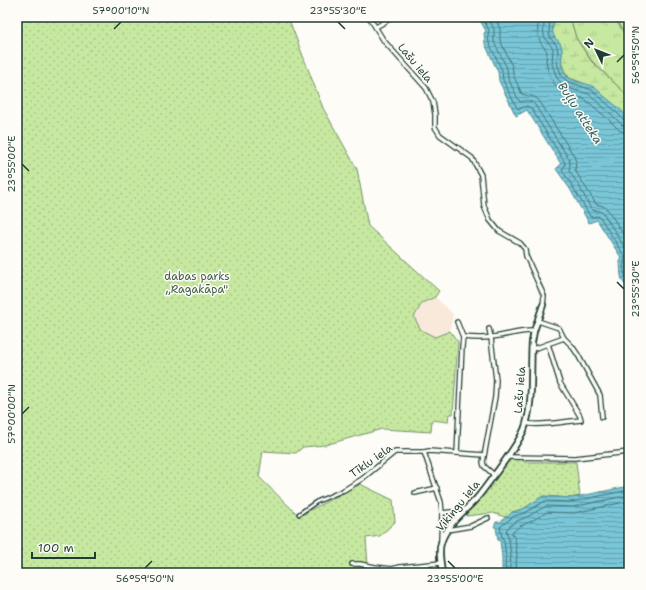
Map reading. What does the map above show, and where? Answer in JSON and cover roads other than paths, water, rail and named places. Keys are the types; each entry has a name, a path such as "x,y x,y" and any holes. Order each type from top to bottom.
{"street":[{"name":"Lašu iela","path":"369,17 384,40 426,88 433,102 435,127 440,135 472,158 481,176 484,206 490,220 499,231 520,243 525,249 526,256 544,296 543,305 534,331 529,409 526,423 519,439 507,457"},
{"path":"376,27 394,17"},
{"path":"538,321 559,328 564,338 572,346 600,395 602,417"},
{"path":"452,323 458,323 463,337 457,453"},
{"path":"489,329 496,380 483,462 484,466 494,474"},
{"path":"463,337 491,338 534,331"},
{"path":"532,349 564,338"},
{"path":"526,423 539,425 581,420 573,403 560,382 548,344"},
{"name":"Tīklu iela","path":"298,514 316,502 344,490 395,452 429,451 484,455"},
{"path":"424,452 441,502 441,543"},
{"path":"507,457 575,458 629,452"},
{"name":"Vikingu iela","path":"442,573 440,549 444,535 460,514 477,497 507,457"},
{"path":"415,493 437,488"},
{"path":"442,513 451,512 460,514"},
{"path":"447,530 471,526 488,518"},
{"path":"352,564 360,564 392,571 400,567 441,563"}],"water":[{"name":"Buļļu atteka","path":"478,17 554,17 553,33 561,45 563,71 572,80 594,87 618,107 627,117 629,121 629,289 621,276 620,261 622,259 597,220 589,223 570,189 556,169 561,164 527,110 516,116 499,81 498,72 485,44 484,33 486,31"},
{"path":"629,486 629,560 625,573 505,573 502,570 500,541 498,540 496,527 494,527 496,522 501,522 512,512 523,509 543,496 571,498"}],"park label":[{"name":"dabas parks „Ragakāpa\"","path":"197,282"}]}
